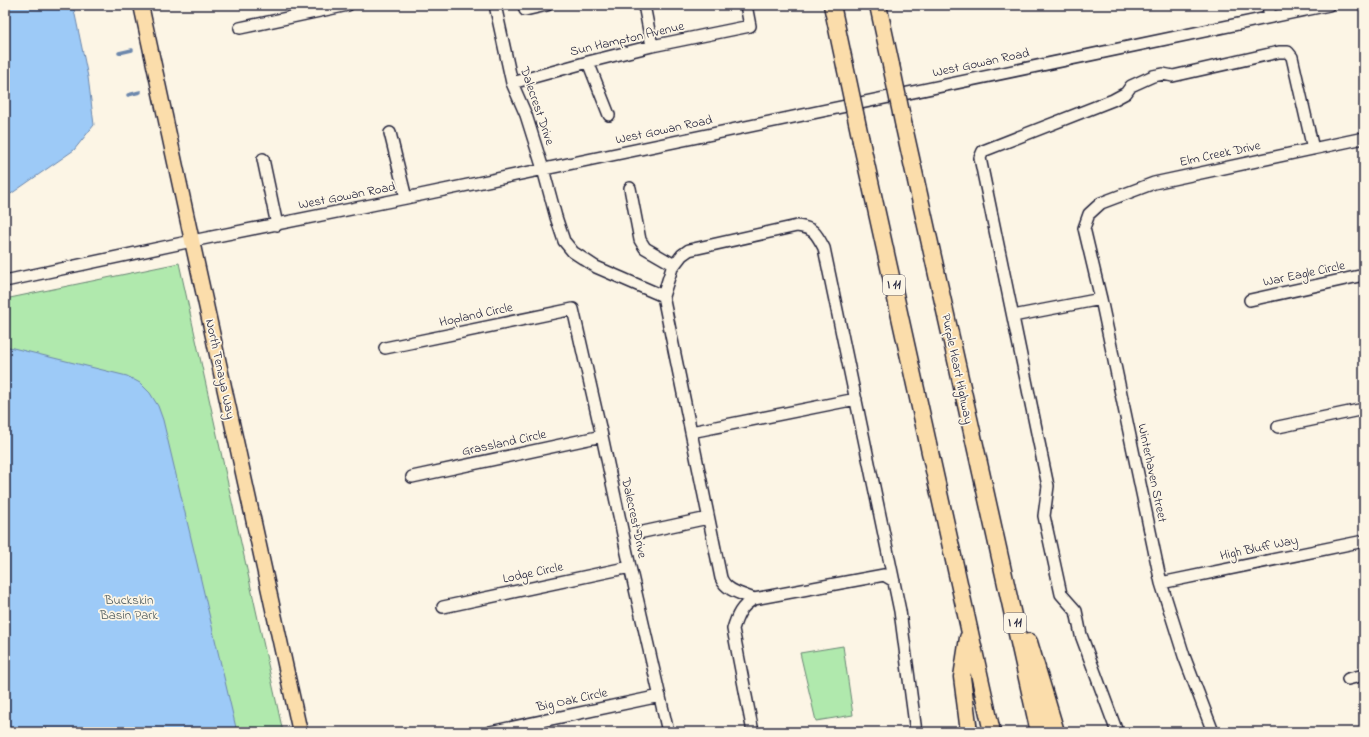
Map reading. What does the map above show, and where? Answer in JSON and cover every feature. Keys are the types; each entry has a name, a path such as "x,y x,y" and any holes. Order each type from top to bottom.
{"highway":[{"name":"I 11","path":"832,5 970,626 992,732"},
{"name":"Purple Heart Highway","path":"878,5 1039,732"},
{"path":"990,515 1056,732"},
{"path":"969,732 962,678 970,626"}],"main road":[{"name":"North Tenaya Way","path":"141,5 300,732"}],"street":[{"path":"240,28 348,5"},
{"name":"Dalecrest Drive","path":"495,5 512,83 526,115 544,169 556,217 564,241 573,252 596,267 662,296"},
{"path":"525,10 548,5"},
{"path":"644,5 652,46"},
{"name":"Sun Hampton Avenue","path":"512,83 652,46 750,26 746,5"},
{"path":"1268,5 1270,17"},
{"name":"West Gowan Road","path":"5,280 277,225 1329,5"},
{"path":"1117,732 1081,635 1076,611 1061,594 1044,516 1048,486 980,164 980,158 983,151 1113,100 1126,93 1131,86 1153,76 1163,74 1173,76 1279,52 1288,52 1292,57 1313,149"},
{"path":"588,62 610,115"},
{"path":"390,133 406,198"},
{"name":"Elm Creek Drive","path":"1089,214 1101,203 1154,182 1364,138"},
{"path":"263,159 277,225"},
{"path":"630,188 640,240 645,248 670,263 672,268"},
{"name":"Winterhaven Street","path":"1089,214 1084,228 1101,299 1161,583 1184,656 1213,732"},
{"path":"754,599 731,590 723,584 662,296 672,268 689,250 797,226 808,227 816,233 824,248 900,611 916,732"},
{"name":"War Eagle Circle","path":"1250,300 1364,275"},
{"path":"1013,316 1101,299"},
{"name":"Dalecrest Drive","path":"573,309 668,732"},
{"name":"Hopland Circle","path":"385,348 573,309"},
{"path":"691,432 856,398"},
{"path":"1278,427 1364,409"},
{"name":"Grassland Circle","path":"412,477 602,436"},
{"path":"643,532 708,518"},
{"name":"High Bluff Way","path":"1161,583 1364,541"},
{"name":"Lodge Circle","path":"443,607 630,567"},
{"path":"753,732 733,629 737,617 746,604 754,599 884,575 894,581"},
{"path":"1348,679 1364,675"},
{"name":"Big Oak Circle","path":"490,732 660,696"}],"green space":[{"name":"Buckskin Basin Park","path":"179,263 283,732 5,732 5,299"},
{"path":"843,646 853,715 816,721 800,653"}],"water":[{"path":"5,5 73,5 88,77 94,125 74,150 5,198"},
{"name":"Buckskin Basin Park","path":"5,346 127,376 140,383 150,393 158,406 163,420 237,732 5,732"}],"waterway":[{"path":"119,53 132,50"},
{"path":"128,95 140,92"}]}
